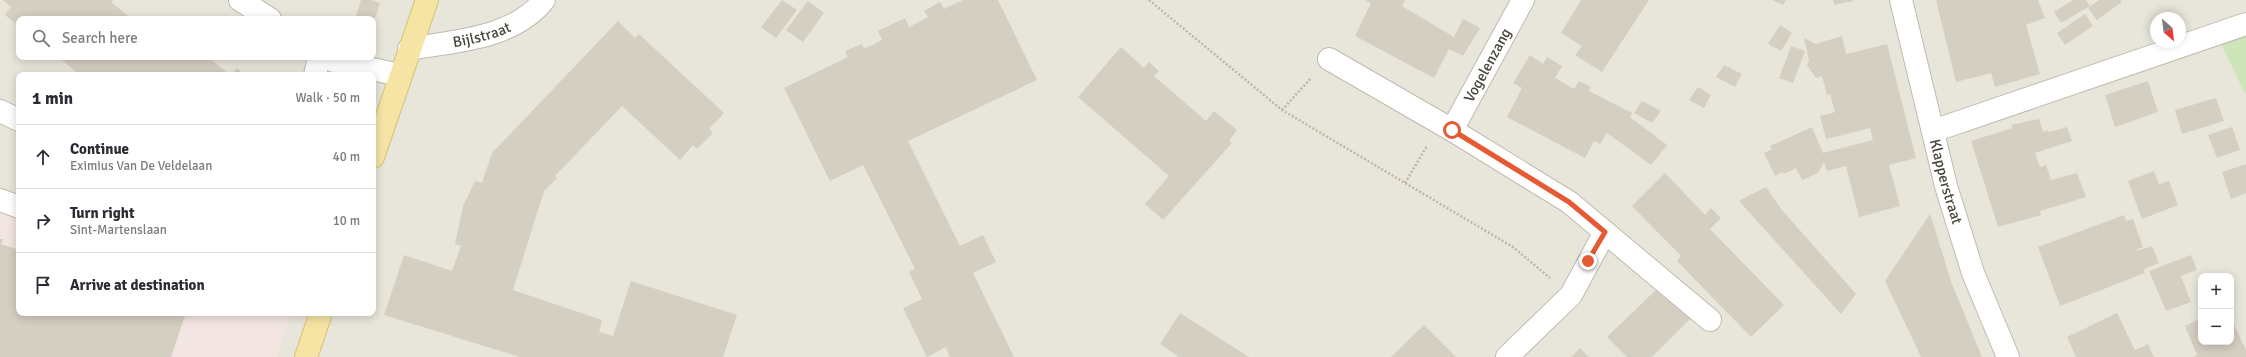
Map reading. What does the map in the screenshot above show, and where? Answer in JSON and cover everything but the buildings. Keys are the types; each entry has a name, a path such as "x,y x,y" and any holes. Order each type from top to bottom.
{"main road":[{"path":"376,148 427,0"},
{"path":"306,357 320,316"}],"street":[{"path":"240,0 265,16"},
{"name":"Bijlstraat","path":"409,49 494,33 534,13 544,0"},
{"name":"Vogelenzang","path":"1446,127 1522,0"},
{"name":"Klapperstraat","path":"1901,0 1946,186 1973,273 2008,357"},
{"path":"1933,131 2246,24"},
{"path":"1329,59 1446,127 1569,202 1710,320"},
{"path":"315,72 318,60"},
{"path":"332,60 400,75"},
{"path":"0,111 16,119"},
{"path":"0,200 16,206"},
{"path":"1507,357 1571,295 1605,232"}],"path":[{"path":"1149,0 1282,110 1513,247 1571,295"},
{"path":"1282,110 1329,59"},
{"path":"1405,183 1446,127"}],"shaded area":[{"path":"0,0 2246,0 2246,36 2221,44 2246,96 2246,357 0,357"},
{"path":"0,188 16,192 16,316 290,316 277,357 0,357"}],"green space":[{"path":"2246,36 2246,96 2221,44"}],"route":[{"path":"1452,130 1569,202 1605,232 1588,261"}]}
